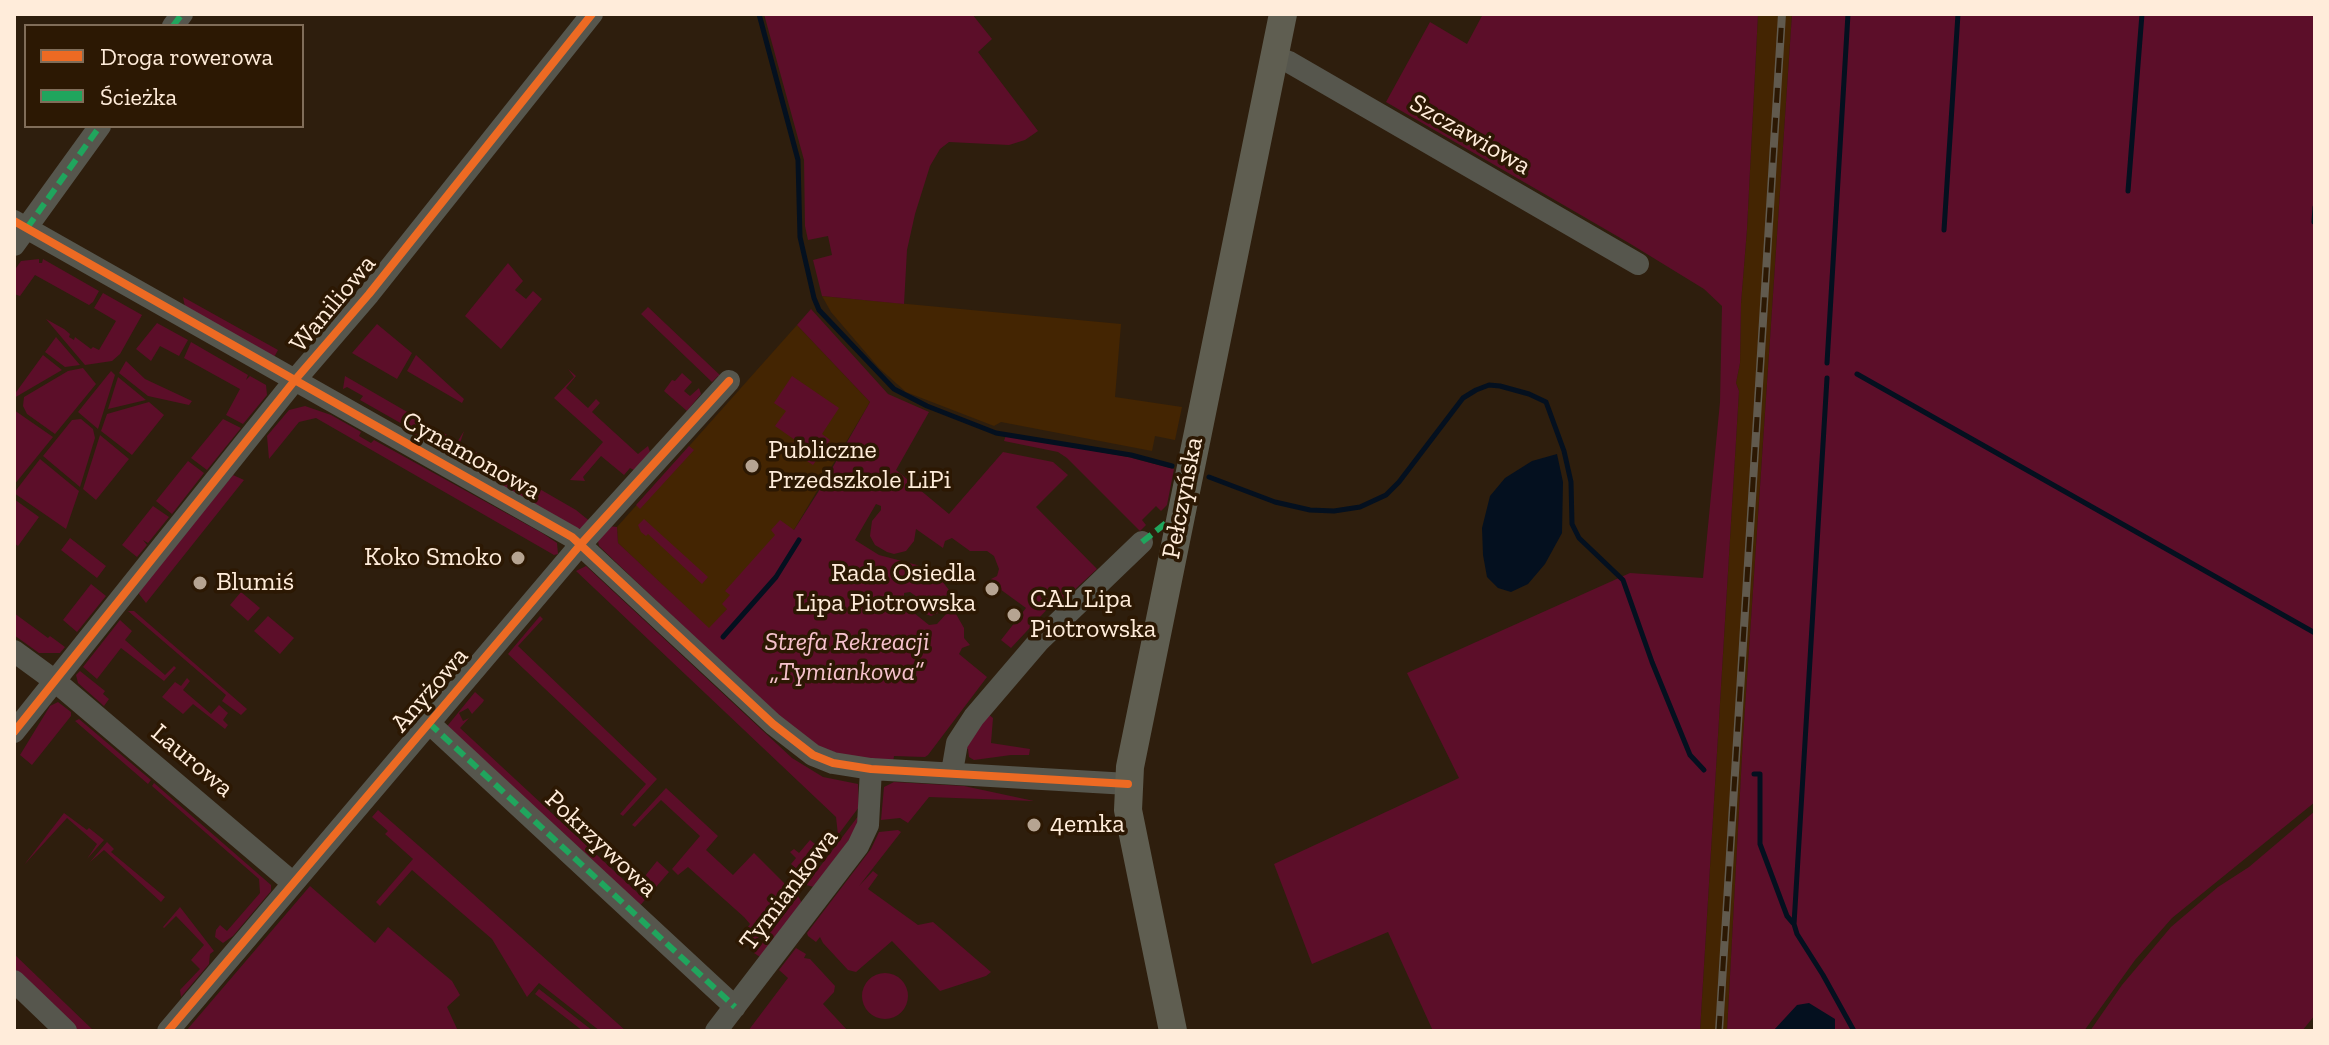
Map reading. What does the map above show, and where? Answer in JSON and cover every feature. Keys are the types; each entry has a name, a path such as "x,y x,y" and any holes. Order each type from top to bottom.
{"main road":[{"name":"Pełczyńska","path":"1173,1031 1137,863 1128,810 1128,784 1189,467 1283,14"}],"street":[{"name":"Waniliowa","path":"14,732 592,14"},
{"name":"Szczawiowa","path":"1273,56 1289,62 1638,264"},
{"path":"18,231 98,128"},
{"name":"Cynamonowa","path":"18,231 295,380 555,526 581,544 802,749 833,763 871,769"},
{"name":"Anyżowa","path":"168,1031 581,544 729,381"},
{"path":"952,772 957,743 974,717 1039,641 1142,542"},
{"name":"Laurowa","path":"14,651 55,681 293,883"},
{"name":"Pokrzywowa","path":"429,723 735,1007"},
{"path":"871,769 1128,784"},
{"name":"Tymiankowa","path":"716,1031 864,837 868,825 871,769"},
{"path":"14,981 66,1031"}],"shaded area":[{"path":"1758,14 1792,14 1743,738 1727,1031 1700,1031 1739,391 1736,383 1740,363"},
{"path":"822,296 1121,324 1115,397 1182,407 1175,440 1155,436 1152,451 1001,422 994,426 906,392 879,368 831,312"},
{"name":"Publiczne Przedszkole LiPi","path":"797,325 870,402 795,528 764,569 709,629 618,543 617,527"}],"green space":[{"path":"764,14 972,14 992,39 978,52 1038,131 1025,140 1009,145 949,142 940,149 930,166 915,214 907,250 904,304 822,296 813,260 832,255 828,236 808,240 804,160"},
{"path":"1483,14 1758,14 1740,363 1736,383 1739,391 1700,1031 1433,1031 1388,932 1312,964 1274,864 1459,778 1407,673 1630,573 1703,578 1720,402 1722,306 1704,289 1629,243 1386,102 1430,22 1467,44"},
{"path":"1792,14 2315,14 2315,802 2172,918 2135,960 2084,1031 1727,1031 1743,738"},
{"path":"39,259 39,263 43,259 99,291 93,302 89,305 35,275 20,296 14,294 14,271 21,261"},
{"path":"508,263 523,281 515,290 526,299 533,291 542,299 501,349 465,316"},
{"path":"103,293 142,315 120,354 112,361 85,365 46,319 64,329 74,340 75,337 91,349 99,350 116,321 94,308"},
{"path":"183,297 278,350 273,359 185,307"},
{"path":"648,307 723,378 718,376 712,382 641,314"},
{"name":"Strefa Rekreacji „Tymiankowa”","path":"811,309 888,394 929,412 896,470 949,514 1003,452 1053,462 1068,475 1036,507 1097,569 1057,606 1053,603 1011,648 1001,640 1026,608 993,584 991,579 997,576 999,569 994,556 987,551 970,551 952,538 945,541 943,548 916,529 914,541 906,551 887,552 875,545 870,536 872,521 881,510 881,506 876,504 855,540 879,555 917,565 938,576 949,590 945,606 938,613 931,616 923,613 917,597 910,592 904,593 904,605 929,625 937,624 946,614 956,614 964,628 964,638 970,645 962,648 959,654 987,677 925,757 894,756 893,762 859,760 815,746 795,733 599,546 598,541 608,526 617,527 618,543 709,628 727,609 722,604 730,595 725,591 775,535 771,530 780,520 794,530 870,402 797,325"},
{"path":"157,323 188,340 179,356 160,346 151,361 136,349"},
{"path":"377,324 412,353 397,379 352,353"},
{"path":"56,337 80,365 65,367 45,352"},
{"path":"191,342 248,375 246,380 250,376 266,385 267,395 243,424 226,415 240,389 184,358"},
{"path":"43,355 62,370 14,398 14,395"},
{"path":"416,355 464,399 462,403 407,371"},
{"path":"126,361 145,379 192,401 189,405 148,396 119,373"},
{"path":"83,368 96,384 55,434 27,414 23,406 24,397 68,371"},
{"path":"568,369 576,376 566,388 588,408 596,399 600,403 592,412 638,454 648,446 650,452 634,470 630,468 624,475 601,456 583,477 585,481 570,480 603,442 554,398 574,377"},
{"path":"111,371 115,375 98,429 78,412"},
{"path":"682,373 692,382 684,391 690,396 699,388 701,394 687,411 664,391"},
{"path":"345,376 447,435 444,441 432,447 408,435 411,429 360,400 363,396 347,387 343,389"},
{"path":"792,376 839,408 822,434 830,440 813,465 789,449 795,440 775,426 786,411 774,403"},
{"path":"118,377 146,400 108,409"},
{"path":"149,402 164,415 132,455 101,431 107,414"},
{"path":"305,406 331,415 361,432 359,436 371,443 374,440 542,533 557,543 558,554 554,555 316,418 299,422 269,459 267,436 289,410"},
{"path":"14,410 53,437 14,485"},
{"path":"81,419 93,429 95,438 80,487 43,456 72,420"},
{"path":"223,419 241,428 207,470 191,458"},
{"path":"464,431 460,443 576,510 592,523 579,529 455,460 453,449"},
{"path":"100,435 129,459 96,500 83,489"},
{"path":"1006,435 1128,457 1174,469 1167,505 1161,511 1156,506 1142,520 1146,525 1140,531 1067,458 1058,452 1004,441"},
{"path":"689,446 694,450 640,509 636,505"},
{"path":"40,459 79,491 66,529 14,493"},
{"path":"188,461 204,473 172,514 156,501"},
{"path":"233,475 244,480 146,603 139,594 140,587"},
{"path":"14,499 39,517 18,546 14,543"},
{"path":"153,506 169,517 148,543 143,540 147,545 137,557 122,545"},
{"path":"644,519 708,577 702,584 648,534 646,536 641,532 638,525"},
{"path":"70,538 106,566 97,578 61,550"},
{"path":"586,566 792,758 823,777 858,784 859,807 838,835 836,817 576,571"},
{"path":"91,584 106,596 77,632 63,620"},
{"path":"241,592 260,608 248,621 230,605"},
{"path":"128,611 134,611 247,709 241,715 222,701 226,695"},
{"path":"14,613 65,647 60,653 39,653 14,635"},
{"path":"268,616 294,638 280,654 254,631"},
{"path":"540,616 543,619 518,646 657,779 623,816 620,814 646,784 508,654"},
{"path":"120,620 132,631 125,640 165,675 174,666 176,668 164,681 121,648 97,679 83,667"},
{"path":"80,671 105,691 103,694 109,699 104,706 78,683 76,675"},
{"path":"187,678 190,681 183,690 211,714 219,705 228,713 223,720 228,725 225,729 193,704 183,714 162,697 175,682 181,686"},
{"path":"475,692 484,700 472,714 468,708 459,713 463,721 469,718 460,728 639,894 651,882 645,876 657,861 669,872 637,909 444,730"},
{"path":"58,702 71,712 71,716 32,765 20,755 50,706"},
{"path":"987,713 993,718 991,743 1030,749 1029,755 974,760 969,757 968,749 964,747"},
{"path":"79,719 151,780 148,784 75,721"},
{"path":"894,782 964,786 1034,801 929,797 908,823 900,818 881,820 884,787"},
{"path":"154,783 271,885 271,891 233,936 223,943 215,937 216,930 220,925 227,931 260,893 259,879 152,786"},
{"path":"666,788 718,836 706,850 733,875 754,853 793,892 752,946 741,936 750,924 744,917 688,867 678,875 672,869 700,836 661,800 635,827 632,825"},
{"path":"378,810 626,1031 600,1031 539,983 527,997 492,939 412,870 380,906 376,902 413,859 385,834 388,831 372,817"},
{"path":"2315,811 2315,1015 2302,1031 2090,1031 2122,985 2171,927"},
{"path":"64,813 104,840 87,859 97,844 67,818 24,865"},
{"path":"859,815 854,833 814,887 806,885"},
{"path":"879,832 901,832 859,886 873,871 878,875 868,889 918,925 933,922 991,972 986,976 940,991 892,941 856,972 848,970 820,937 816,942 808,936 807,933 871,849"},
{"path":"810,840 825,852 805,877 791,864 796,858 790,852 794,849 799,853"},
{"path":"107,842 114,849 111,852 165,897 161,902 104,850 90,862"},
{"path":"310,886 375,943 388,927 452,981 460,995 447,1007 458,1031 186,1031"},
{"path":"798,896 802,903 760,957 754,953"},
{"path":"180,907 214,951 210,954 209,964 181,997 180,990 200,969 191,960 204,945 176,916 163,927"},
{"path":"796,948 806,954 804,958 810,959 835,986 834,992 823,1004 848,1031 748,1031 788,978 779,970"},
{"path":"14,954 94,1031 78,1031 14,970"},
{"path":"885,973 902,979 908,996 902,1013 885,1019 868,1013 862,996 868,979"},
{"path":"539,989 593,1031 583,1031 535,994"}],"water":[{"path":"1557,454 1563,482 1562,533 1545,564 1528,584 1511,592 1498,588 1487,577 1483,555 1482,528 1490,496 1505,478 1532,461"},
{"path":"1809,1003 1835,1019 1835,1031 1773,1031 1797,1005"}],"waterway":[{"path":"759,14 798,160 800,237 819,310 894,389 927,406 996,433 1131,455 1172,466"},
{"path":"1827,363 1848,14"},
{"path":"1944,230 1958,14"},
{"path":"2128,191 2142,14"},
{"path":"2314,222 2315,207"},
{"path":"1857,374 2315,633"},
{"path":"1827,378 1794,924 1854,1031"},
{"path":"1209,477 1275,502 1310,510 1334,511 1360,507 1386,495 1399,482 1463,398 1476,390 1489,385 1500,386 1546,402 1564,451 1571,482 1572,524 1579,538 1623,580 1690,755 1704,770"},
{"path":"723,637 776,577 799,540"},
{"path":"1754,774 1760,774 1760,844 1787,916 1793,923"}],"railway":[{"path":"1719,1031 1782,14"}],"marked path":[{"path":"174,24 182,14"},
{"path":"27,228 99,128"},
{"path":"1142,542 1166,523"},
{"path":"429,723 735,1007"}],"cycle path":[{"path":"14,732 592,14"},
{"path":"14,221 572,537 773,724 813,755 833,763 871,769 1128,784"},
{"path":"168,1031 581,544 729,381"}],"place":[{"name":"Publiczne Przedszkole LiPi","path":"752,466"},
{"name":"Koko Smoko","path":"518,558"},
{"name":"Blumiś","path":"200,583"},
{"name":"Rada Osiedla Lipa Piotrowska","path":"992,589"},
{"name":"CAL Lipa Piotrowska","path":"1014,615"},
{"name":"4emka","path":"1034,825"}]}
